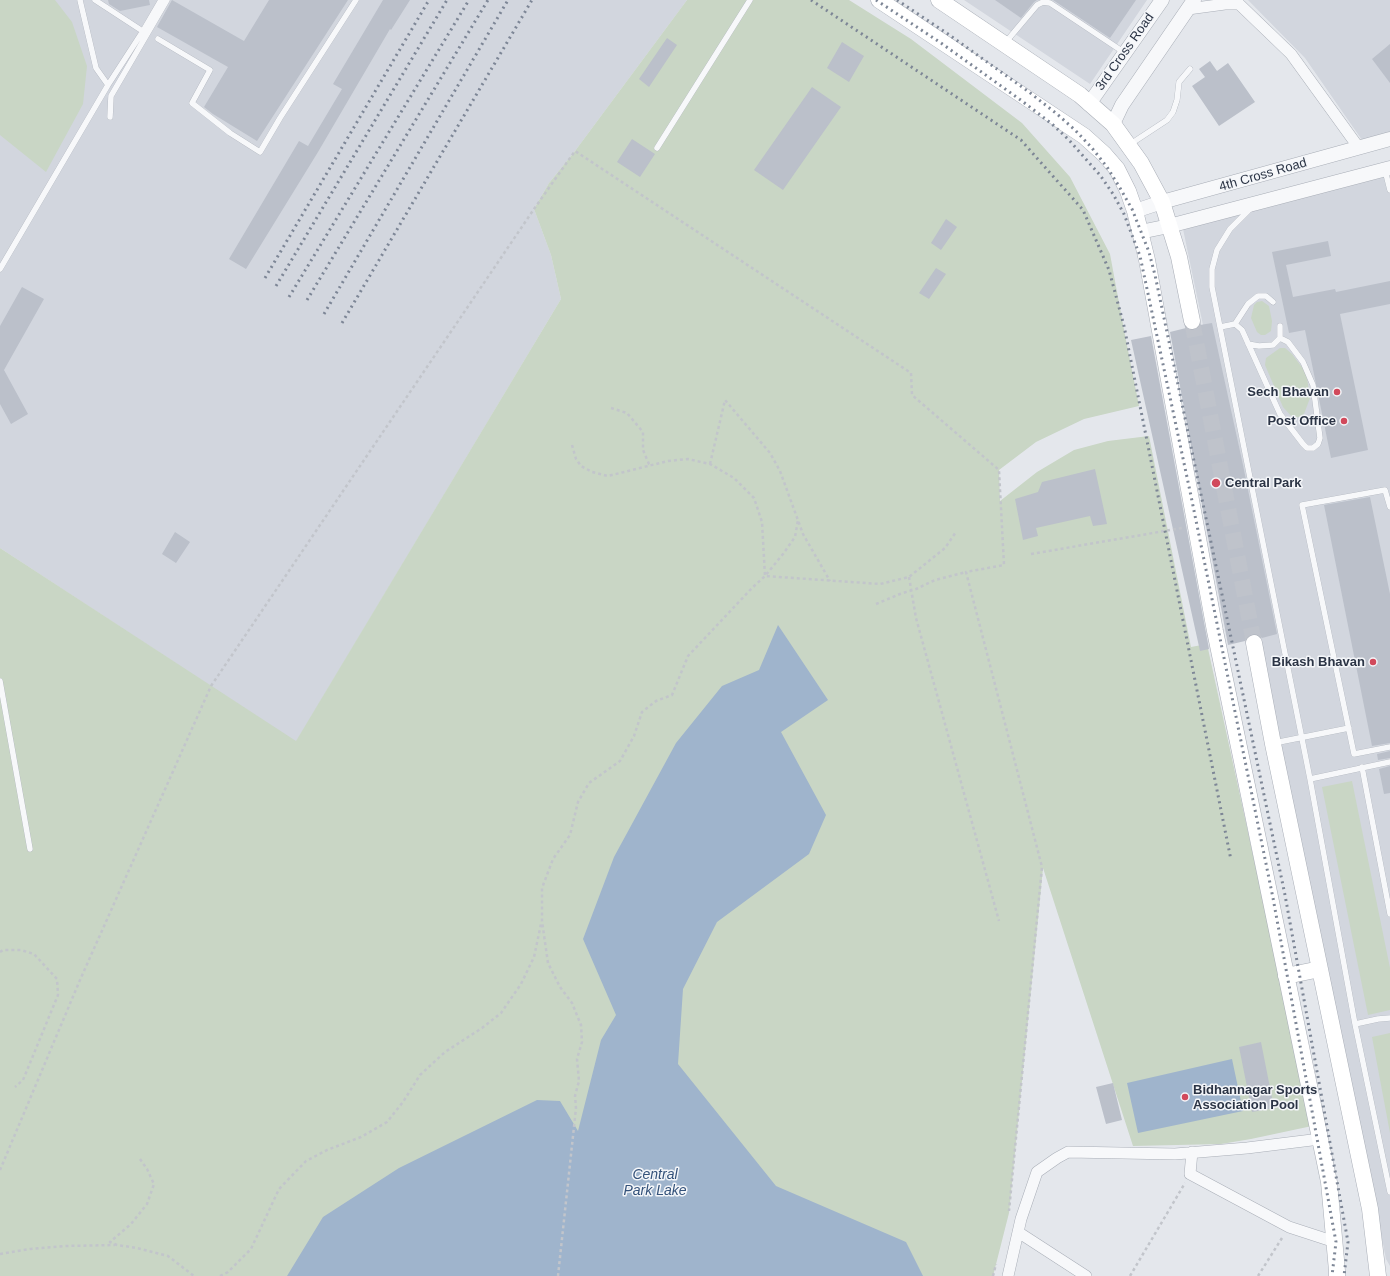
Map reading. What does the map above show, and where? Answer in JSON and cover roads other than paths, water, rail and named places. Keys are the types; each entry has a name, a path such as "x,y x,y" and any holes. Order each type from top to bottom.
{"main road":[{"path":"879,0 1084,136 1104,154 1116,169 1128,191 1136,211 1215,631 1329,1182 1335,1242 1336,1276"},
{"path":"939,0 1080,95 1113,124 1141,163 1162,202 1179,256 1192,321"},
{"path":"1254,643 1273,744 1370,1209 1378,1276"},
{"path":"1286,976 1320,969"}],"street":[{"name":"3rd Cross Road","path":"1089,104 1162,0"},
{"path":"1113,124 1122,105 1191,5 1238,2 1291,54 1359,148"},
{"name":"4th Cross Road","path":"1136,211 1162,202 1390,139"},
{"path":"1140,232 1169,226 1387,169"},
{"path":"1008,1276 1018,1232 1037,1172 1068,1152 1174,1154 1247,1148 1320,1139"},
{"path":"1192,1152 1190,1174 1289,1227 1335,1242"},
{"path":"1018,1232 1086,1276"}],"lane":[{"path":"80,0 96,68 108,85"},
{"path":"95,0 144,31"},
{"path":"0,269 108,85 144,31 161,0"},
{"path":"110,117 111,96 167,0"},
{"path":"158,40 210,70 192,102 230,133 260,152 280,118 356,0"},
{"path":"657,148 750,0"},
{"path":"1004,44 1037,5 1043,2 1050,3 1125,53"},
{"path":"1129,145 1167,120 1173,112 1175,106 1179,82 1190,69"},
{"path":"1387,169 1390,190"},
{"path":"1256,203 1230,229 1218,250 1212,269 1212,287 1302,738 1356,1024 1390,1192"},
{"path":"1220,327 1235,324 1248,304 1258,296 1266,296 1273,302"},
{"path":"1235,324 1242,330 1280,414 1303,444 1307,448 1313,448 1318,444 1320,438 1313,385 1303,362 1288,342 1280,338"},
{"path":"1248,344 1259,346 1273,345 1280,338 1280,326"},
{"path":"1390,508 1385,490 1302,505 1354,754 1390,747"},
{"path":"0,681 30,849"},
{"path":"1273,744 1349,728"},
{"path":"1310,779 1390,762"},
{"path":"1362,767 1390,914"},
{"path":"1356,1024 1378,1018 1390,1018"}],"water":[{"name":"Central Park Lake","path":"778,625 828,700 781,732 826,815 809,854 717,922 683,989 678,1064 776,1186 906,1242 923,1276 287,1276 323,1217 399,1168 537,1100 560,1101 578,1131 601,1040 616,1015 583,939 614,857 676,743 722,686 759,670"},
{"name":"Bidhannagar Sports Association Pool","path":"1232,1059 1243,1111 1138,1133 1127,1083"}],"tunnel":[{"path":"1192,321 1254,643"}],"railway":[{"path":"265,278 429,0"},
{"path":"276,286 447,0"},
{"path":"289,297 469,0"},
{"path":"307,300 488,0"},
{"path":"324,314 508,0"},
{"path":"342,323 532,0"},
{"path":"811,0 1021,140 1083,210 1109,270 1124,326 1231,860"},
{"path":"876,0 941,43 1022,101 1052,124 1069,140 1100,175 1113,194 1124,214 1140,256 1191,496 1273,898 1336,1242 1332,1276"},
{"path":"897,0 948,34 1029,92 1075,130 1107,167 1120,188 1132,209 1149,252 1285,895 1348,1242 1344,1276"}],"place":[{"name":"Sech Bhavan","path":"1337,392"},
{"name":"Post Office","path":"1344,421"},
{"name":"Central Park","path":"1216,483"},
{"name":"Bikash Bhavan","path":"1373,662"},
{"name":"Bidhannagar Sports Association Pool","path":"1185,1097"}]}
